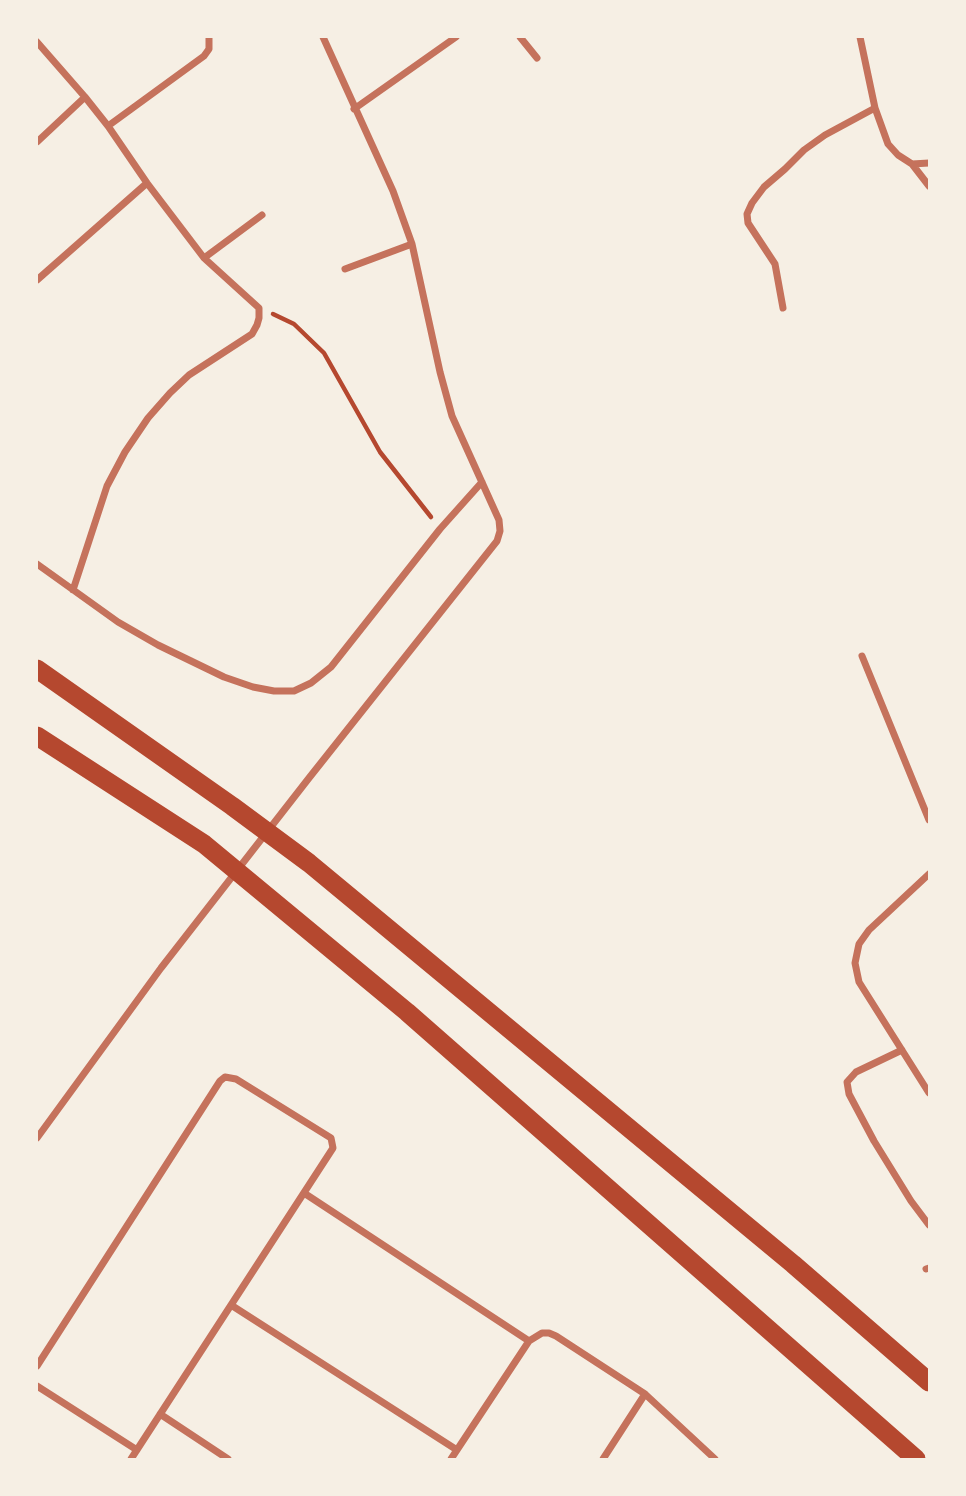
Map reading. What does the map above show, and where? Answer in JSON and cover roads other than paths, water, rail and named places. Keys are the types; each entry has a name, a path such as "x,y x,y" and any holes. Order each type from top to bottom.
{"highway":[{"path":"37,669 309,863 793,1264 929,1382"},
{"path":"37,736 204,844 407,1012 916,1459"}],"street":[{"path":"108,126 204,56 209,49 209,37"},
{"path":"37,1138 161,968 497,541 500,531 499,520 452,416 412,244 393,191 323,37"},
{"path":"354,109 456,37"},
{"path":"520,37 537,58"},
{"path":"860,37 875,108 888,144 912,164 929,186"},
{"path":"37,42 108,126 204,258 259,308 259,318 252,334 189,376 170,393 148,418 125,452 107,486 74,590"},
{"path":"37,142 85,97"},
{"path":"783,308 775,264 748,223 747,214 752,203 764,187 804,150 825,135 875,108"},
{"path":"912,164 929,163"},
{"path":"37,280 147,183"},
{"path":"204,258 262,215"},
{"path":"345,270 412,244"},
{"path":"37,564 128,628 158,645 224,677 253,687 294,691 311,684 331,667 440,529 482,482"},
{"path":"862,656 929,820"},
{"path":"929,874 869,930 859,944 855,963 859,982 929,1093"},
{"path":"902,1049 856,1072 847,1082 849,1094 874,1141 929,1225"},
{"path":"37,1366 225,1077 236,1079 331,1138 333,1148 131,1459"},
{"path":"304,1193 529,1341"},
{"path":"231,1305 457,1450"},
{"path":"451,1459 529,1341 542,1333 556,1336 645,1394 715,1459"},
{"path":"37,1386 136,1450"},
{"path":"603,1459 645,1394"},
{"path":"160,1414 228,1459"}]}
